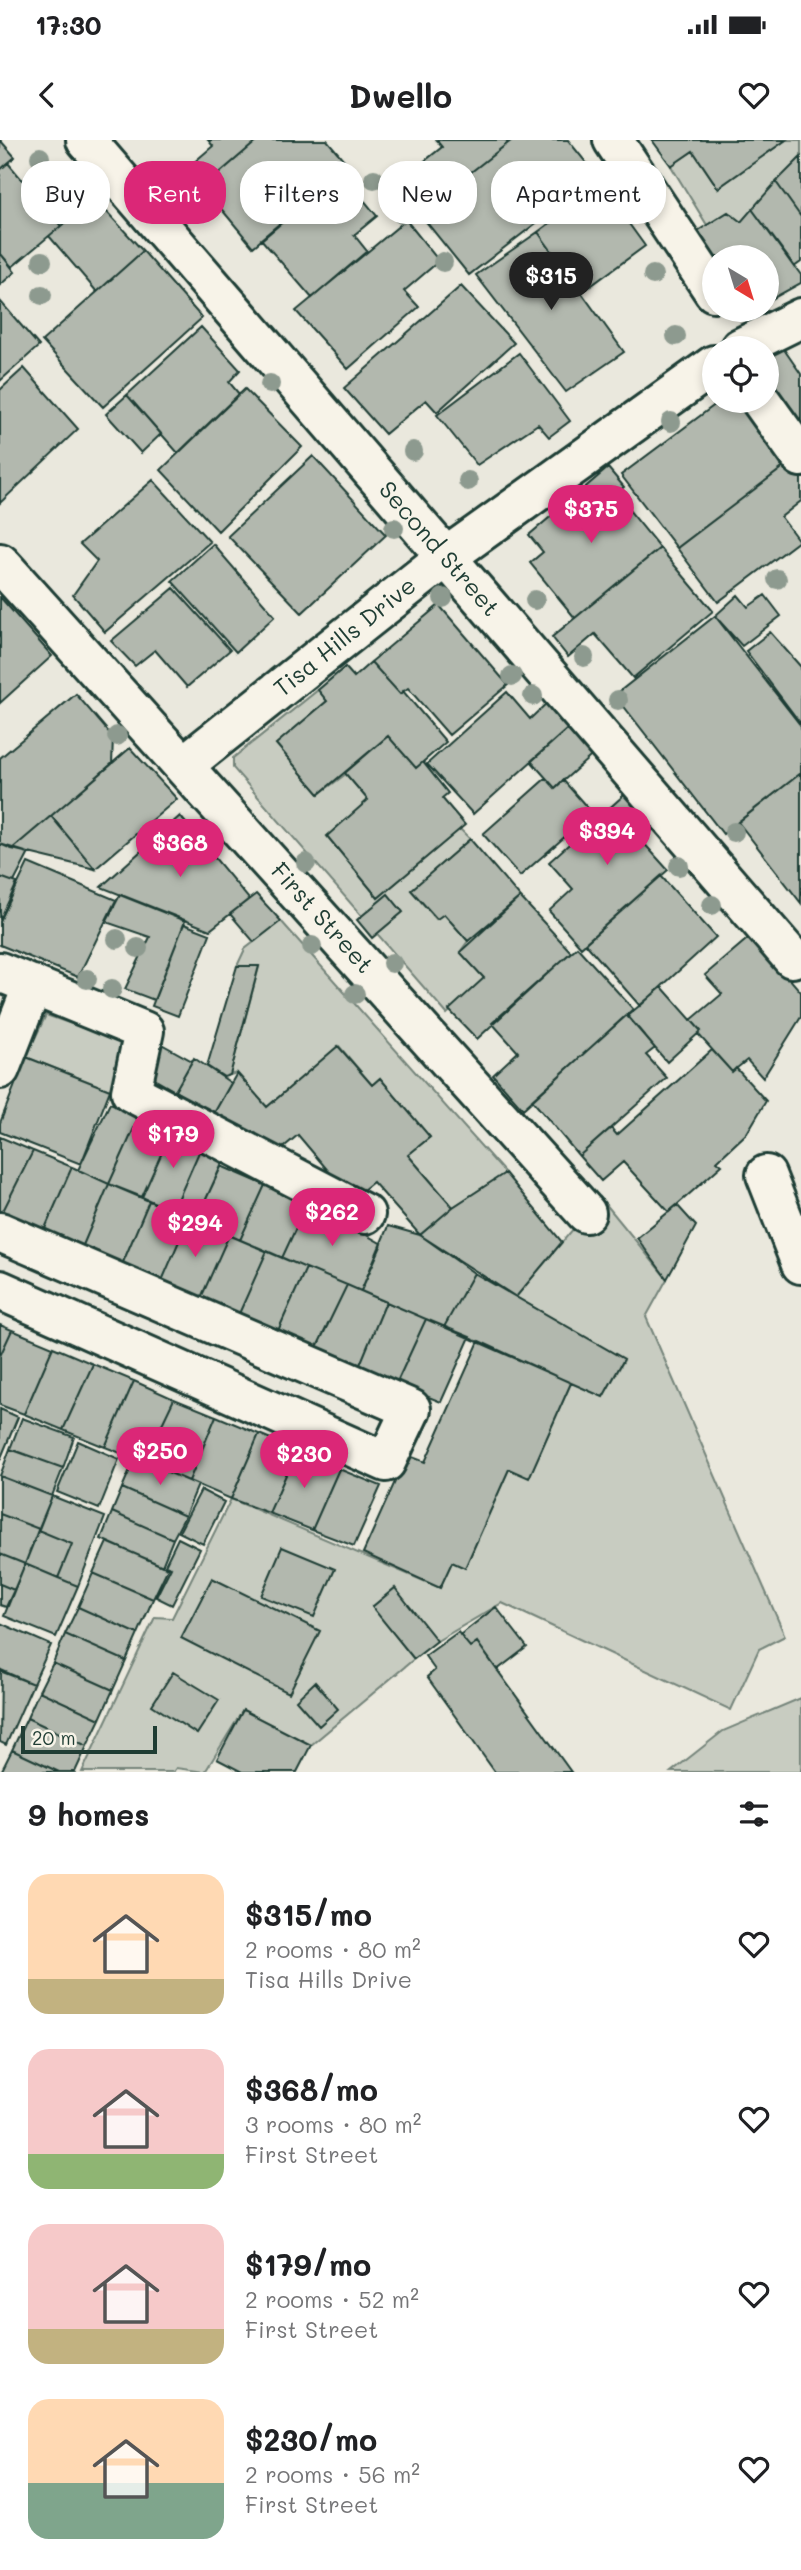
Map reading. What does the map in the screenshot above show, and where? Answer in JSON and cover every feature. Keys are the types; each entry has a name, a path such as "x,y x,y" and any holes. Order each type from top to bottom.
{"street":[{"name":"Second Street","path":"86,140 792,958"},
{"path":"614,140 702,274"},
{"path":"764,336 801,318"},
{"name":"Tisa Hills Drive","path":"184,765 446,557 702,374"},
{"path":"770,413 801,457"},
{"name":"First Street","path":"0,563 586,1213"},
{"path":"0,1069 16,978 144,1031 131,1092 365,1214"},
{"path":"766,1175 801,1264"},
{"path":"0,1232 411,1409 386,1462 0,1290"}],"shaded area":[{"path":"786,140 801,140 801,157 741,222 728,212 707,225 671,166 693,151 718,188"},
{"path":"318,690 327,701 276,744 319,794 346,774 368,800 327,836 378,898 460,829 470,839 411,890 436,919 444,914 468,941 460,952 484,978 447,1014 233,768 233,758"},
{"path":"281,921 505,1173 453,1207 408,1155 430,1137 380,1078 372,1085 339,1046 267,1107 237,1073 230,1075 259,967 237,966 245,949"},
{"path":"46,1015 129,1044 110,1090 26,1057"},
{"path":"600,1197 667,1279 646,1317 785,1636 759,1649 731,1710 502,1603 437,1641 395,1588 373,1607 414,1659 311,1745 243,1710 205,1772 176,1768 173,1772 82,1772 155,1617 172,1618 231,1499 440,1588 452,1562 465,1568 509,1469 529,1477 571,1383 603,1397 624,1360 516,1297"},
{"path":"801,1698 801,1772 671,1772 723,1731"}],"building":[{"path":"0,140 15,157 0,170"},
{"path":"208,140 258,140 226,168 226,161 196,161 213,146"},
{"path":"258,140 327,140 345,161 240,161 240,224 280,224 253,247 226,215 226,167"},
{"path":"436,140 505,140 508,143 477,167 477,161 425,161 442,147"},
{"path":"512,140 568,140 585,161 491,161 491,224 535,224 469,275 428,224 477,224 477,167"},
{"path":"652,140 786,140 718,188 693,151 671,166"},
{"path":"801,157 801,217 776,182"},
{"path":"8,163 21,178 21,224 61,226 12,267 0,253 0,170"},
{"path":"776,182 801,217 801,262 794,267 752,209"},
{"path":"364,200 377,216 354,235 367,251 312,298 261,239 279,224 364,224"},
{"path":"752,209 779,245 705,245 696,232 728,212 741,222"},
{"path":"110,215 143,251 97,292 49,236 63,224 110,224"},
{"path":"401,224 409,224 439,261 404,291 419,307 348,369 296,311"},
{"path":"549,224 629,224 645,246 581,293 538,232"},
{"path":"538,232 624,352 566,392 476,275"},
{"path":"779,245 801,275 801,283 779,295"},
{"path":"143,251 202,318 103,407 42,341"},
{"path":"0,253 15,272 0,285"},
{"path":"461,286 514,343 437,412 426,400 385,434 344,388"},
{"path":"0,301 39,346 0,381"},
{"path":"201,327 240,370 229,382 239,394 178,453 127,395"},
{"path":"783,348 801,374 801,437 779,406 779,351"},
{"path":"519,353 570,421 549,437 538,424 477,465 437,415"},
{"path":"24,368 78,429 0,503 0,390"},
{"path":"245,389 302,447 218,531 161,470"},
{"path":"127,395 161,434 141,453 106,414"},
{"path":"704,413 752,413 789,463 677,548 621,475"},
{"path":"313,456 386,535 302,613 228,536"},
{"path":"789,463 801,478 801,501 781,517 799,541 718,602 677,548"},
{"path":"608,468 624,487 616,494 660,548 575,618 530,563 543,552 529,535"},
{"path":"153,480 210,542 105,632 73,595 97,561 80,544"},
{"path":"213,544 275,616 236,652 172,581"},
{"path":"660,548 713,611 633,678 595,634 568,657 552,637"},
{"path":"174,588 230,650 187,687 155,650 135,666 111,641"},
{"path":"738,595 748,607 765,595 781,616 742,646 715,616"},
{"path":"0,597 52,656 0,703"},
{"path":"439,605 508,685 449,735 408,688 400,694 371,662"},
{"path":"715,616 801,726 801,773 723,834 615,695"},
{"path":"770,632 801,667 801,724 746,651"},
{"path":"371,662 400,694 403,691 446,742 416,768 388,736 319,794 276,744 327,701 318,690 345,667 354,677"},
{"path":"507,692 530,719 551,699 573,724 473,814 427,764"},
{"path":"76,694 113,737 112,764 12,849 0,844 0,758"},
{"path":"573,724 597,751 555,788 531,761"},
{"path":"388,736 416,768 423,762 448,793 442,798 465,825 378,898 327,836 368,800 345,773"},
{"path":"130,748 177,799 95,869 51,816"},
{"path":"801,773 801,903 738,822"},
{"path":"546,778 555,788 563,780 592,813 520,876 483,834"},
{"path":"633,787 663,821 641,840 668,870 581,947 549,911 573,889 549,862"},
{"path":"51,816 95,869 12,849"},
{"path":"180,816 249,899 210,930 101,887"},
{"path":"470,839 520,897 468,941 444,914 437,919 411,890"},
{"path":"0,844 29,853 14,882 0,877"},
{"path":"28,863 116,900 78,977 0,945 0,921"},
{"path":"661,876 716,937 640,1006 585,943"},
{"path":"0,877 17,883 0,920"},
{"path":"256,894 281,921 254,942 230,914"},
{"path":"388,894 403,912 372,938 357,920"},
{"path":"120,895 185,921 154,1000 125,989 150,937 106,922"},
{"path":"520,897 571,952 477,1039 449,1010 484,978 460,952"},
{"path":"184,924 210,934 178,1016 152,1006"},
{"path":"752,935 801,992 801,1017 763,1078 747,1060 732,1072 698,1034 701,1031 691,1020 722,994 705,975"},
{"path":"577,947 633,1009 523,1109 493,1075 518,1052 492,1023"},
{"path":"237,966 259,966 230,1075 224,1077 207,1066"},
{"path":"662,987 701,1031 667,1062 627,1016"},
{"path":"627,1015 655,1048 646,1055 667,1078 579,1156 532,1100"},
{"path":"156,1041 192,1061 175,1091 140,1071"},
{"path":"338,1046 372,1085 380,1078 430,1137 408,1155 453,1207 420,1235 373,1182 352,1199 298,1135 272,1157 213,1115 237,1073 267,1107"},
{"path":"712,1050 732,1072 736,1068 766,1101 747,1133 717,1161 722,1165 669,1212 623,1162 601,1181 579,1156 611,1128 617,1135"},
{"path":"26,1057 110,1090 81,1164 0,1132 0,1123"},
{"path":"194,1058 231,1083 213,1115 175,1091"},
{"path":"110,1103 140,1115 109,1184 78,1170"},
{"path":"140,1115 172,1130 142,1197 109,1184"},
{"path":"172,1130 203,1143 173,1211 142,1197"},
{"path":"0,1137 33,1151 1,1215 0,1215"},
{"path":"203,1143 227,1154 196,1221 173,1211"},
{"path":"33,1151 72,1167 43,1233 1,1215"},
{"path":"221,1166 265,1185 240,1240 196,1221"},
{"path":"72,1167 109,1184 81,1250 43,1233"},
{"path":"505,1173 562,1242 516,1297 420,1235 453,1207"},
{"path":"109,1184 149,1201 121,1267 81,1250"},
{"path":"265,1185 308,1202 282,1258 240,1240"},
{"path":"149,1201 189,1218 161,1283 121,1267"},
{"path":"308,1202 382,1244 361,1291 282,1258"},
{"path":"677,1205 696,1226 667,1279 637,1238"},
{"path":"189,1218 229,1235 200,1300 161,1283"},
{"path":"388,1226 420,1235 474,1273 444,1327 361,1291"},
{"path":"229,1235 267,1251 238,1316 200,1300"},
{"path":"267,1251 306,1268 277,1333 238,1316"},
{"path":"306,1268 347,1285 316,1349 277,1333"},
{"path":"474,1273 624,1359 603,1397 444,1327"},
{"path":"347,1285 386,1302 359,1367 316,1349"},
{"path":"386,1302 426,1319 396,1384 359,1367"},
{"path":"426,1319 470,1337 441,1402 396,1384"},
{"path":"0,1325 12,1330 0,1356"},
{"path":"12,1330 53,1347 24,1414 0,1405 0,1356"},
{"path":"479,1341 571,1383 529,1478 509,1469 465,1568 452,1562 440,1588 363,1553 407,1455 425,1462"},
{"path":"53,1347 93,1364 63,1430 24,1414"},
{"path":"93,1364 134,1381 105,1447 63,1430"},
{"path":"134,1381 174,1399 144,1462 105,1447"},
{"path":"174,1399 216,1416 189,1481 144,1462"},
{"path":"0,1409 18,1417 0,1460"},
{"path":"216,1416 259,1434 231,1499 189,1481"},
{"path":"22,1418 74,1437 63,1468 10,1449"},
{"path":"259,1434 297,1450 269,1513 231,1499"},
{"path":"78,1441 119,1459 99,1509 57,1492"},
{"path":"10,1449 63,1468 52,1496 0,1476"},
{"path":"297,1450 339,1469 312,1530 269,1513"},
{"path":"135,1458 198,1485 185,1516 122,1488"},
{"path":"339,1469 381,1486 354,1546 312,1530"},
{"path":"0,1476 52,1496 39,1529 0,1514"},
{"path":"122,1488 185,1516 173,1539 112,1512"},
{"path":"201,1490 224,1502 203,1544 179,1532"},
{"path":"52,1496 105,1517 78,1586 58,1578 72,1544 38,1530"},
{"path":"112,1512 173,1539 162,1566 101,1539"},
{"path":"0,1514 39,1529 25,1564 0,1554"},
{"path":"38,1530 72,1544 58,1578 25,1564"},
{"path":"178,1538 200,1549 172,1605 156,1597 171,1567 165,1565"},
{"path":"107,1542 168,1568 153,1599 93,1573"},
{"path":"282,1547 335,1569 314,1617 261,1596"},
{"path":"0,1554 25,1564 14,1590 0,1584"},
{"path":"25,1564 78,1586 56,1637 4,1616"},
{"path":"93,1573 153,1599 138,1634 78,1607"},
{"path":"212,1578 320,1631 289,1693 181,1638"},
{"path":"0,1584 14,1590 6,1607 0,1605"},
{"path":"395,1588 437,1641 414,1659 372,1607"},
{"path":"78,1607 138,1634 126,1661 65,1634"},
{"path":"496,1607 527,1647 497,1670 477,1642 470,1647 460,1635"},
{"path":"0,1623 51,1645 33,1684 0,1671"},
{"path":"458,1632 470,1647 477,1642 571,1772 495,1772 427,1677 435,1670 425,1656"},
{"path":"65,1634 126,1661 113,1690 53,1663"},
{"path":"53,1663 113,1690 100,1719 39,1691"},
{"path":"1,1670 33,1684 6,1745 0,1742"},
{"path":"173,1672 219,1700 197,1734 152,1705"},
{"path":"315,1682 338,1709 319,1726 296,1700"},
{"path":"39,1691 100,1719 87,1746 27,1718"},
{"path":"243,1710 311,1745 297,1772 242,1772 217,1759"},
{"path":"27,1718 87,1746 75,1772 59,1772 12,1750"},
{"path":"12,1750 59,1772 1,1772"}]}
